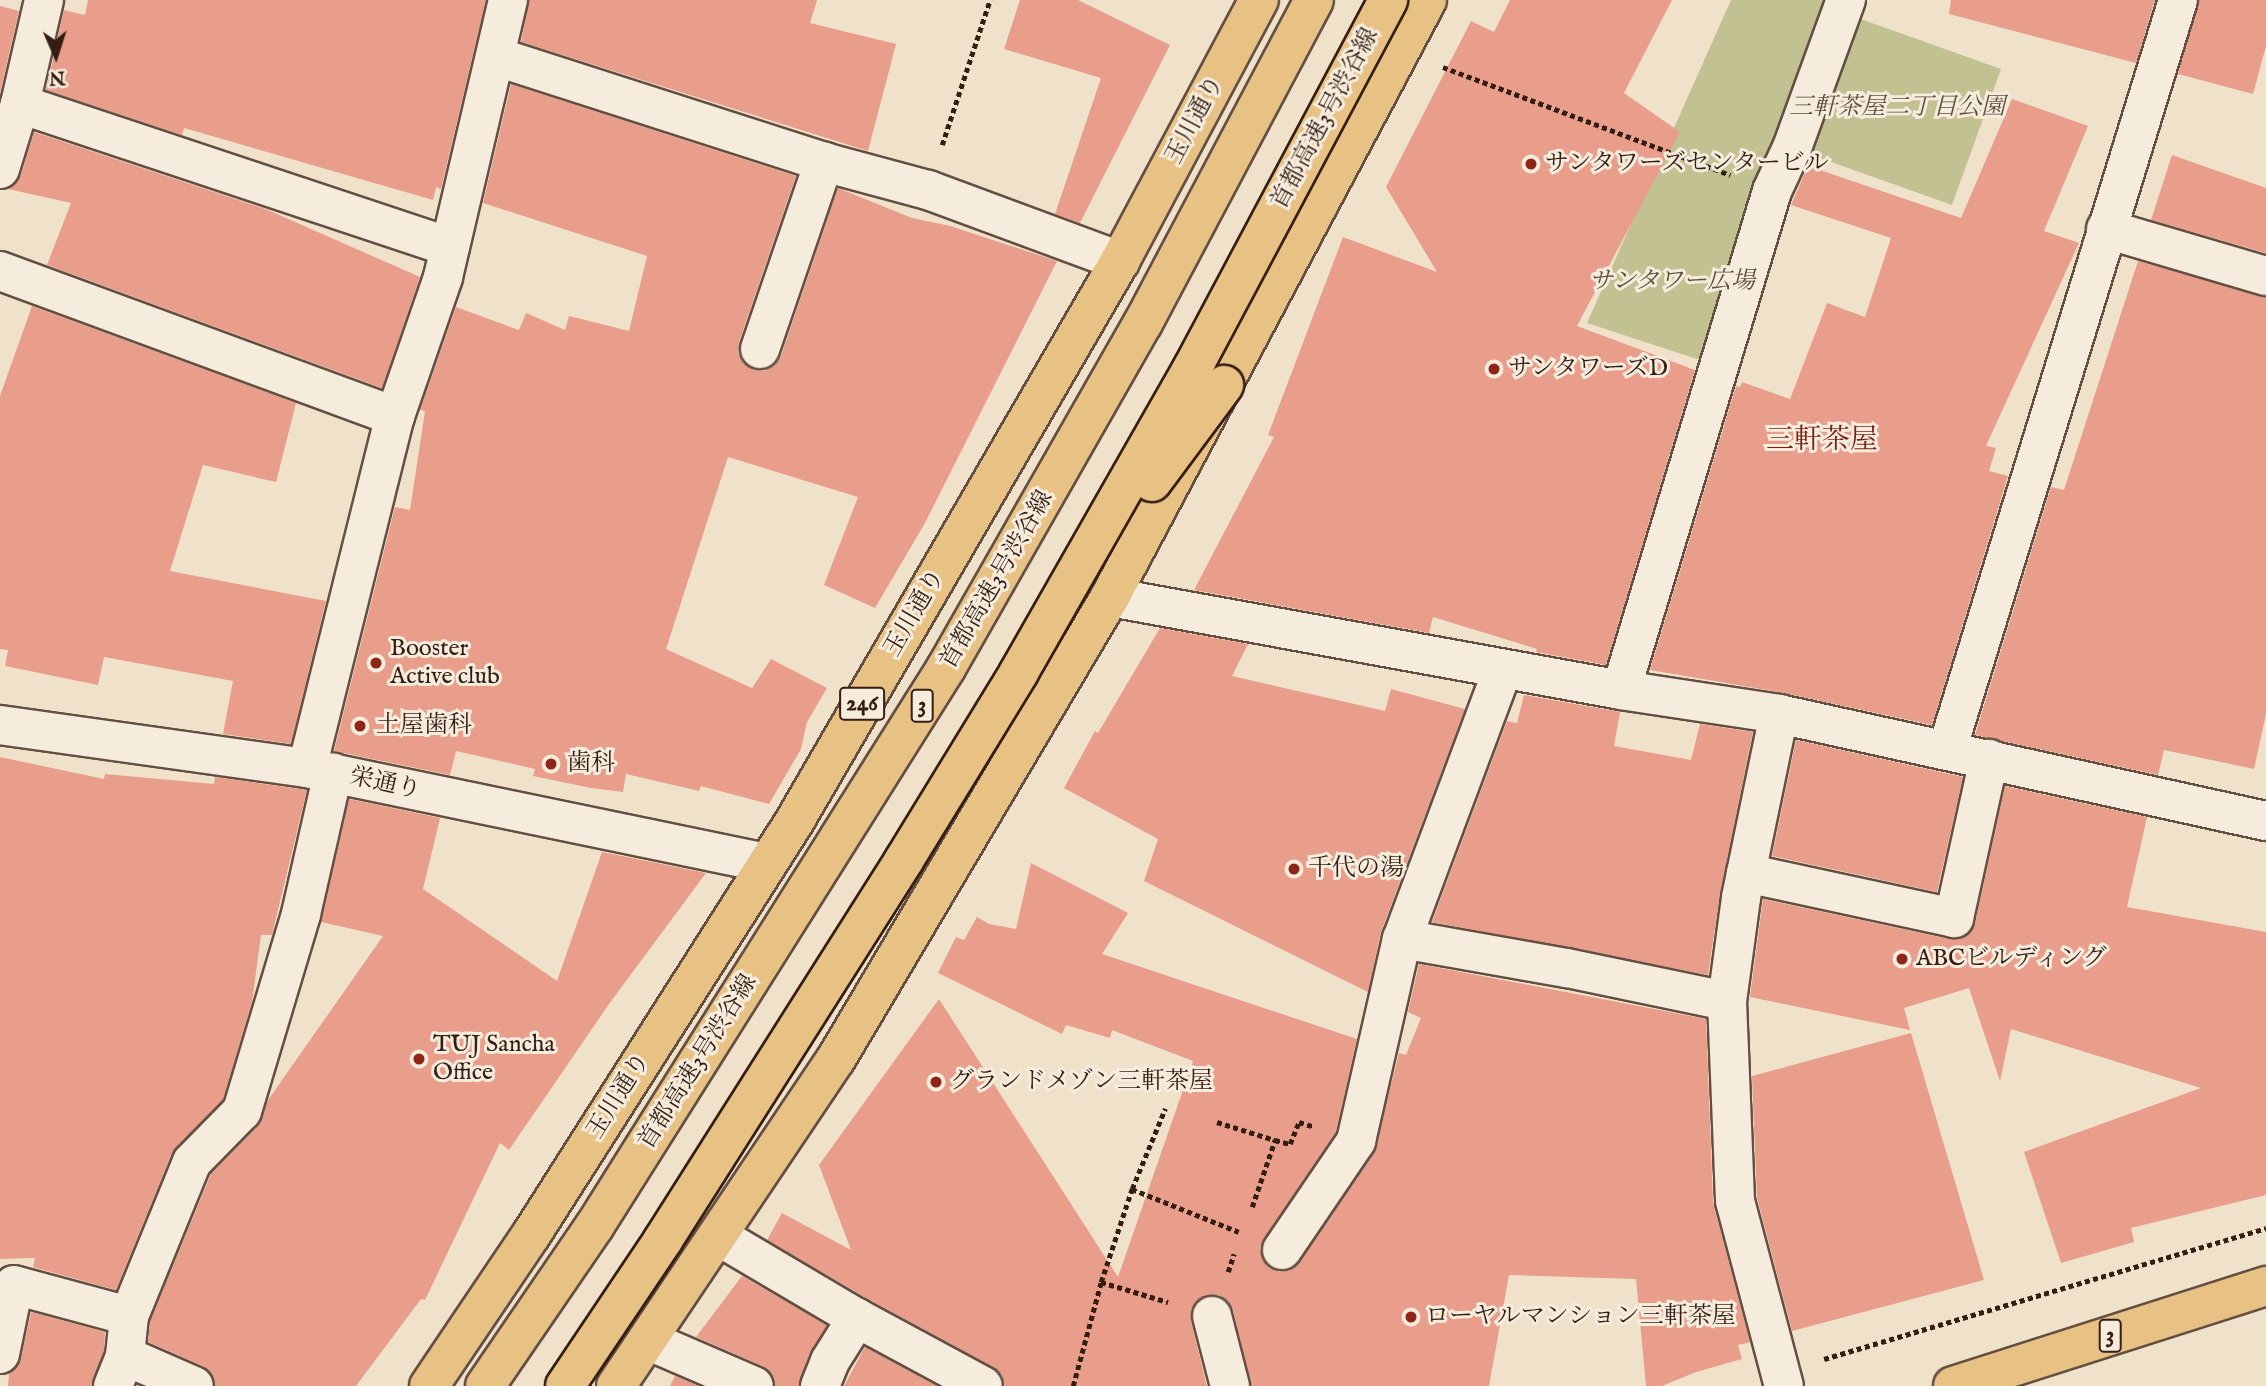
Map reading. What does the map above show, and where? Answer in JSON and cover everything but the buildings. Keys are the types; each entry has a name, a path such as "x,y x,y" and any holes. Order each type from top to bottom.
{"main road":[{"name":"玉川通り","path":"429,1386 531,1235 803,806 1121,261 1259,0"},
{"name":"首都高速3号渋谷線","path":"485,1386 594,1227 946,668 1136,334 1314,0"},
{"name":"首都高速3号渋谷線","path":"565,1386 663,1240 817,998 1026,661 1185,381 1388,0"},
{"path":"616,1386 836,1059 1110,597 1427,0"},
{"path":"545,1386 659,1213 1018,645 1137,503 1224,385"},
{"name":"3","path":"1954,1386 2266,1286"}],"street":[{"path":"0,169 20,104 44,0"},
{"path":"194,1386 119,1371 129,1315 192,1162 242,1111 301,914 320,771 395,416 443,277 497,57 508,0"},
{"path":"1622,690 1772,191 1792,148 1846,0"},
{"path":"1947,750 2178,0"},
{"path":"497,57 824,162 928,190 1121,261"},
{"path":"20,104 450,247"},
{"path":"760,349 824,162"},
{"path":"2106,229 2266,276"},
{"path":"0,271 395,416"},
{"path":"1110,597 1622,690 1779,714 2266,821"},
{"path":"1282,1250 1356,1141 1402,939 1503,668"},
{"path":"1779,714 1746,873 1727,1001 1735,1201 1782,1379"},
{"name":"栄通り","path":"0,725 320,771 766,863"},
{"path":"1746,873 1954,918 1989,759"},
{"path":"1402,939 1567,968 1727,1001"},
{"path":"730,1243 857,1318 983,1386"},
{"path":"0,1354 7,1283 129,1315"},
{"path":"1212,1316 1230,1386"},
{"path":"820,1386 830,1361 857,1318"},
{"path":"661,1346 754,1386"}],"path":[{"path":"928,190 990,0"},
{"path":"1442,67 1772,191"},
{"path":"1073,1386 1101,1282 1132,1189 1165,1109"},
{"path":"1217,1122 1290,1144 1299,1122 1356,1141"},
{"path":"1101,1282 1212,1316 1275,1140"},
{"path":"1132,1189 1242,1233"},
{"path":"1782,1379 2266,1228"}],"green space":[{"name":"サンタワー広場","path":"1731,0 1845,0 1841,12 2001,69 1952,205 1792,148 1706,362 1587,323"}],"place":[{"name":"サンタワーズセンタービル","path":"1531,164"},
{"name":"サンタワーズD","path":"1494,369"},
{"name":"Booster Active club","path":"376,663"},
{"name":"土屋歯科","path":"360,726"},
{"name":"歯科","path":"551,764"},
{"name":"千代の湯","path":"1294,869"},
{"name":"ABCビルディング","path":"1902,959"},
{"name":"TUJ Sancha Office","path":"419,1059"},
{"name":"グランドメゾン三軒茶屋","path":"936,1082"},
{"name":"ローヤルマンション三軒茶屋","path":"1411,1317"}],"district":[{"name":"三軒茶屋","path":"1822,441"}],"park label":[{"name":"三軒茶屋二丁目公園","path":"1897,108"}]}
